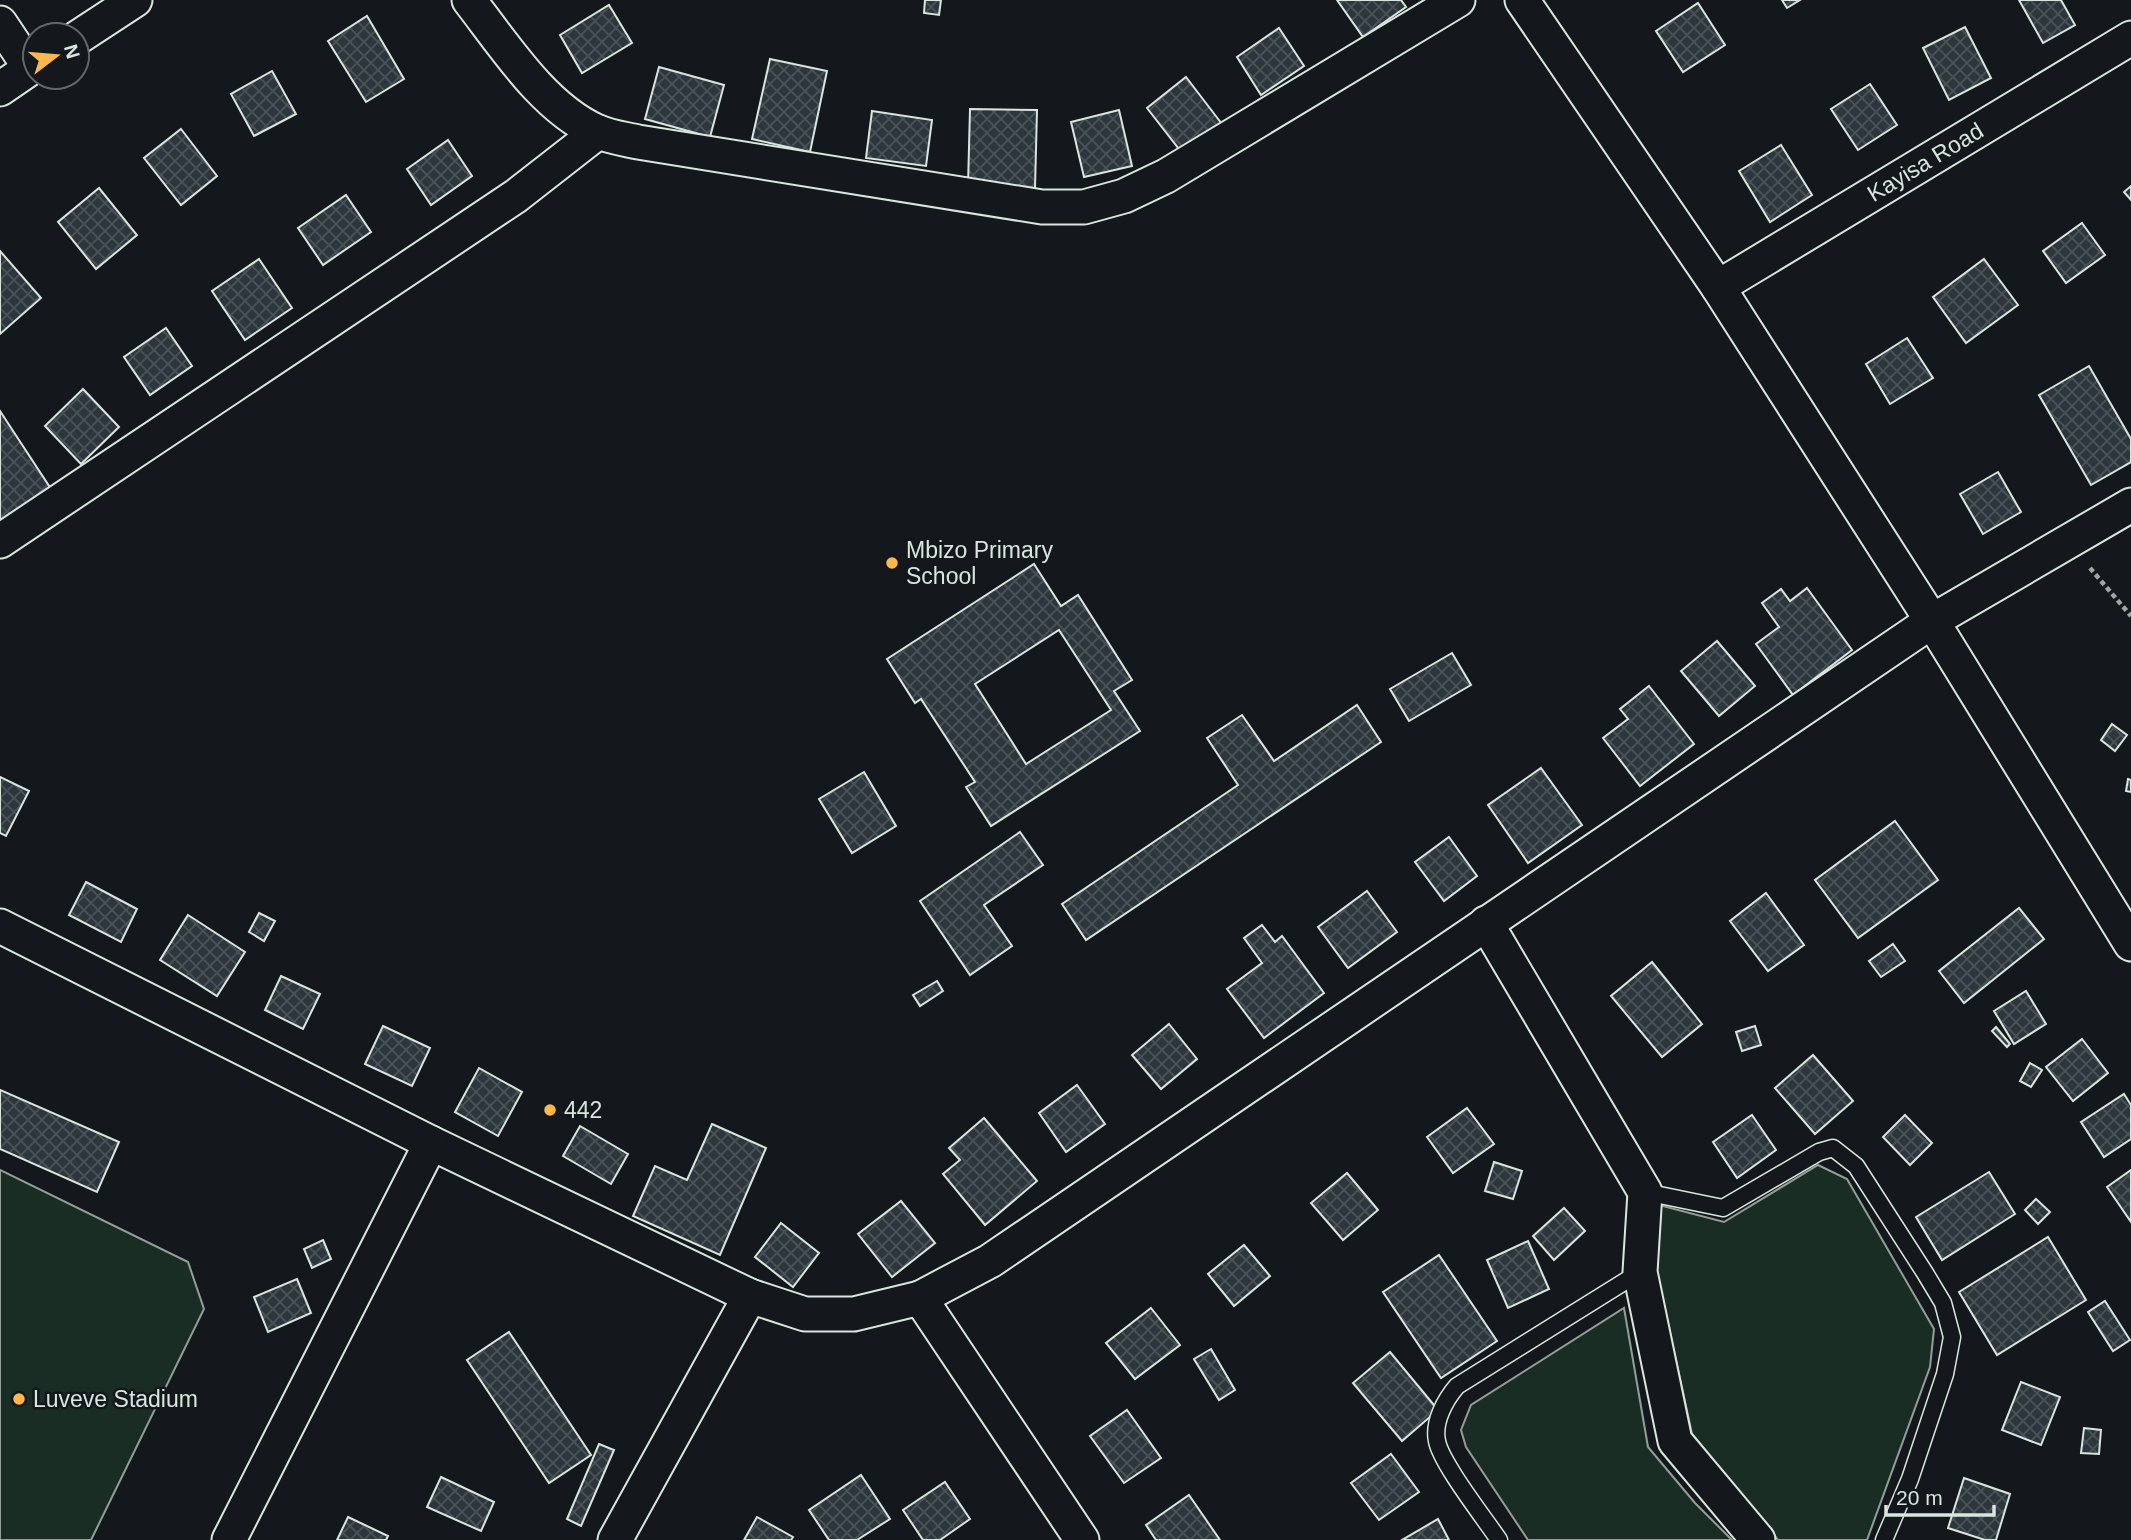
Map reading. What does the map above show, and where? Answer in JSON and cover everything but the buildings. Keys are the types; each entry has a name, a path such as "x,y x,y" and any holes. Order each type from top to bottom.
{"street":[{"path":"91,29 135,0"},
{"path":"468,0 547,96 570,116 598,132 652,144 1042,207 1084,207 1124,196 1166,176 1458,0"},
{"path":"1522,0 1718,287 1932,621 2131,944"},
{"path":"0,23 21,51"},
{"name":"Kayisa Road","path":"1718,287 2131,38"},
{"path":"0,89 21,74"},
{"path":"0,541 516,196 598,132"},
{"path":"0,926 431,1143 750,1296 805,1314 855,1314 920,1298 990,1261 1932,621 2131,505"},
{"path":"1486,923 1645,1192 1640,1272 1675,1441 1758,1540"},
{"path":"229,1540 431,1143"},
{"path":"615,1540 750,1296"},
{"path":"920,1298 1079,1539"}],"lane":[{"path":"1645,1192 1723,1208 1819,1152 1833,1149 1856,1166 1943,1303 1952,1337 1945,1374 1910,1479 1884,1540"},
{"path":"1499,1540 1448,1465 1437,1442 1438,1422 1446,1399 1457,1386 1640,1272"}],"path":[{"path":"2069,542 2131,616"}],"green space":[{"path":"1818,1165 1847,1179 1934,1329 1930,1367 1867,1540 1778,1540 1692,1434 1657,1272 1659,1205 1724,1222"},
{"path":"0,1170 188,1262 204,1309 91,1540 0,1540"},
{"path":"1624,1308 1648,1447 1695,1503 1732,1540 1528,1540 1466,1447 1461,1430 1471,1405"}],"place":[{"name":"Mbizo Primary School","path":"892,563"},
{"name":"442","path":"550,1110"},
{"name":"Luveve Stadium","path":"19,1399"}]}
